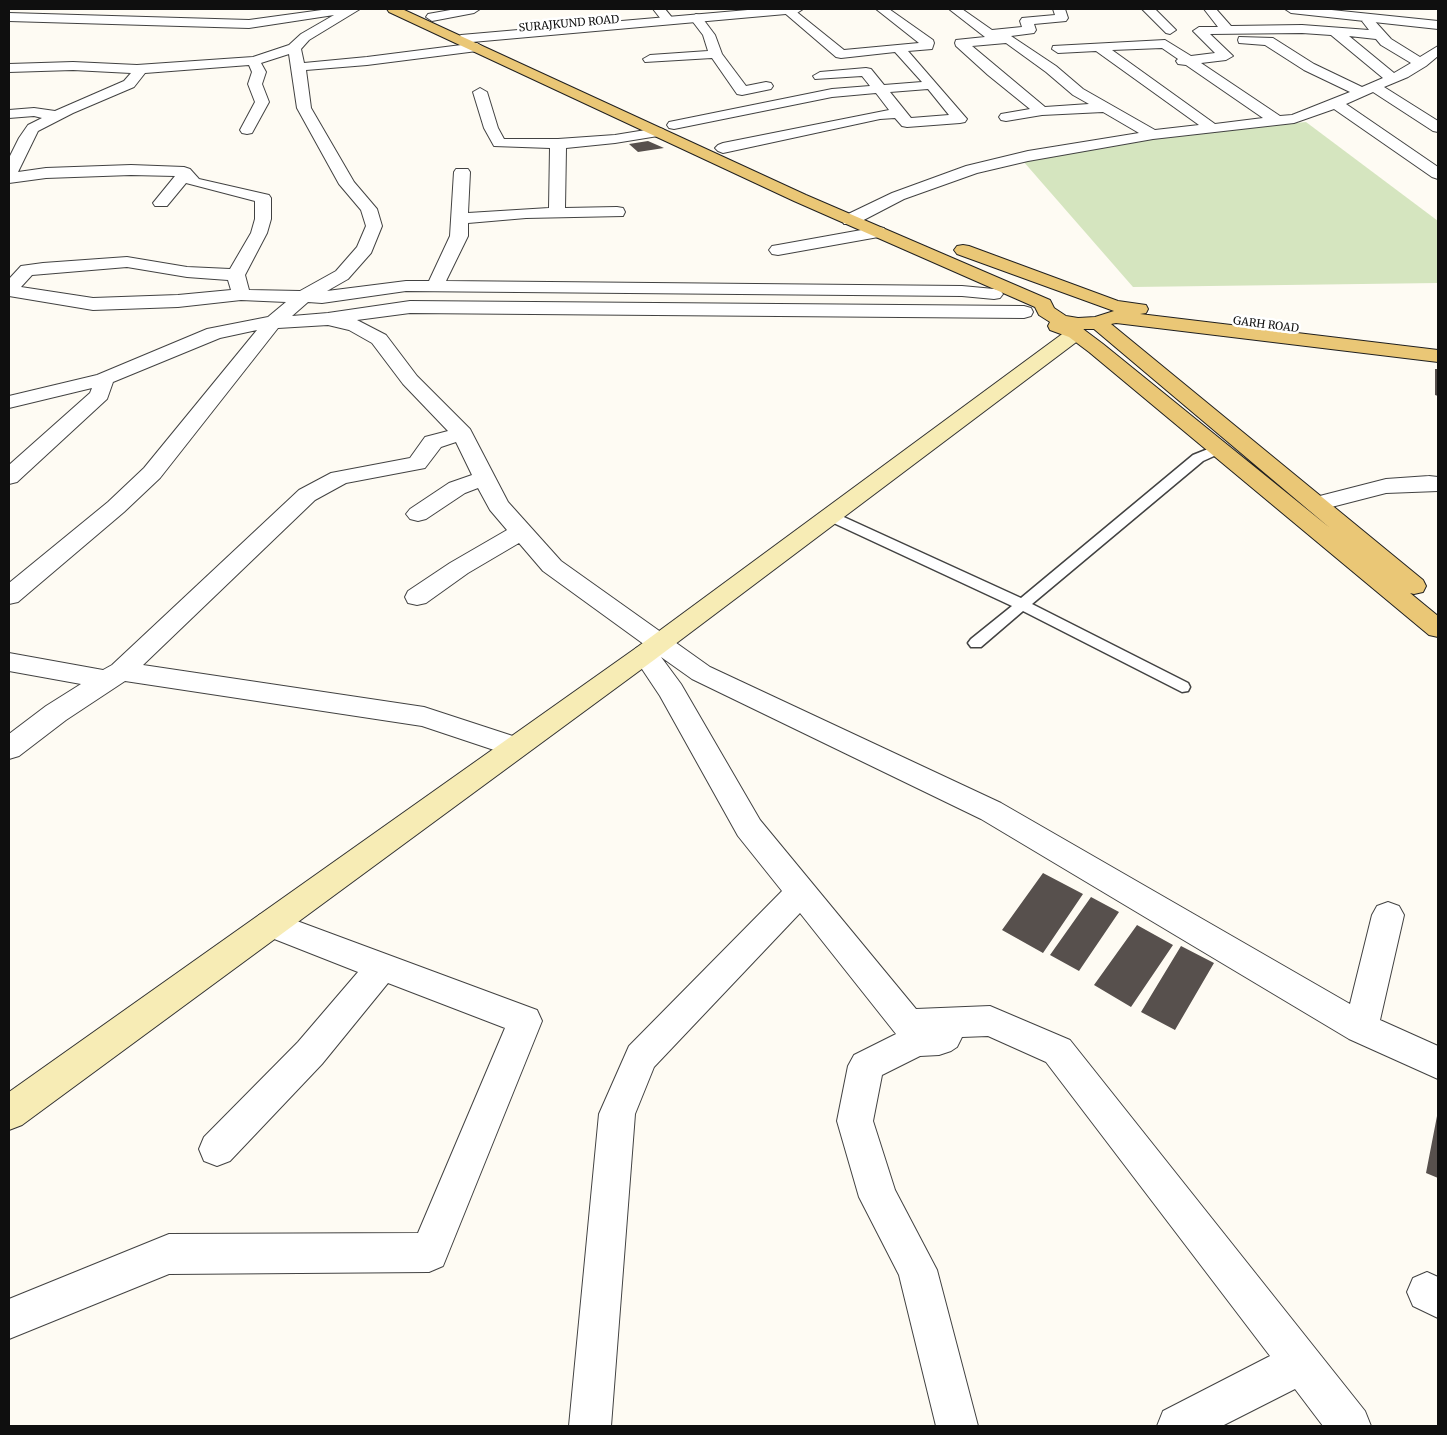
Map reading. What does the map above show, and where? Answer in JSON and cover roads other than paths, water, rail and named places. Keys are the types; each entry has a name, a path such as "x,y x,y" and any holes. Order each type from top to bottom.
{"main road":[{"path":"393,9 467,39 858,216"},
{"path":"411,9 432,17 467,39"},
{"path":"668,129 723,148 858,216 878,232 1043,304 1046,311 1060,320 1078,324 1109,315 1428,605 1438,629"},
{"name":"GARH ROAD","path":"858,216 944,243 1079,294 1096,298 1109,315 1412,348 1438,346"},
{"path":"962,268 968,277 1024,312 1076,333 1218,449 1428,605"},
{"path":"9,1113 652,648 1076,333"},
{"name":"GARH ROAD","path":"1412,348 1438,356"}],"street":[{"path":"9,17 249,24 353,9"},
{"path":"9,68 73,66 146,68 254,61 291,38 353,9"},
{"path":"432,17 474,9"},
{"path":"695,16 760,9"},
{"path":"299,67 368,61 467,39 619,22 664,15 695,16 790,9 841,54 927,46 928,43 882,9"},
{"path":"955,9 993,37 1010,39 1078,92 1153,135"},
{"path":"1026,21 1062,18 1059,9"},
{"path":"1148,9 1170,30 1152,30"},
{"path":"1210,9 1228,30"},
{"path":"1292,9 1438,25"},
{"path":"1327,9 1438,20"},
{"path":"1014,13 1026,21 1030,30 961,43 993,72 1042,111"},
{"path":"695,16 710,35 716,54 728,74 742,91 766,86"},
{"path":"1364,17 1386,42 1421,63"},
{"path":"187,36 201,23"},
{"path":"249,24 291,38"},
{"path":"1333,30 1392,78"},
{"path":"1164,62 1226,56 1199,31 1333,30 1380,35"},
{"path":"9,596 116,507 152,473 272,323 304,296 342,275 365,249 374,226 369,209 347,184 304,108 299,67 291,38"},
{"path":"1243,40 1268,41 1309,67 1367,89 1436,125"},
{"path":"1058,49 1165,44 1277,121"},
{"path":"1099,47 1212,128"},
{"path":"820,76 866,72 907,123 960,119 898,48"},
{"path":"858,216 898,196 972,169 1028,156 1153,135 1294,119 1335,104 1392,78 1421,63 1438,50"},
{"path":"9,174 26,138 33,128 129,84 146,68 166,54"},
{"path":"650,59 716,54"},
{"path":"247,130 262,102 255,84 259,72 254,61"},
{"path":"1124,64 1140,63"},
{"path":"480,92 491,128 499,143 558,144 615,139 668,129 832,92 932,85"},
{"path":"1335,104 1438,174"},
{"path":"1006,117 1042,111 1104,108"},
{"path":"9,114 34,112 57,116"},
{"path":"723,148 880,115 899,113"},
{"path":"557,212 558,144"},
{"path":"9,178 46,173 131,170 177,171 186,174 194,182 263,198 263,219 259,233 236,275 241,295"},
{"path":"435,286 459,236 462,172"},
{"path":"161,203 186,174"},
{"path":"461,220 526,213 617,212"},
{"path":"778,250 878,232"},
{"path":"9,290 27,270 127,262 187,272 236,275"},
{"path":"9,290 93,304 178,301 241,295 322,296 406,286 953,291 994,294"},
{"path":"9,402 104,379 214,333 272,323 328,319 410,307 1024,312"},
{"path":"328,319 356,326 379,338 410,380 462,434 498,505 521,532 552,566 652,648 991,811 1361,1028 1438,1063"},
{"path":"9,477 100,395 104,379"},
{"path":"9,749 56,713 114,675 307,495 339,478 417,463 433,442 462,434"},
{"path":"418,514 458,488 484,478"},
{"path":"1316,504 1386,486 1438,484"},
{"path":"417,597 460,568 521,532"},
{"path":"652,648 672,691 749,828 908,1024 990,1021 1058,1051 1350,1426"},
{"path":"9,662 424,717 515,748"},
{"path":"590,1426 617,1114 641,1057 801,891"},
{"path":"1361,1028 1388,915"},
{"path":"9,1319 170,1254 429,1252 525,1021 270,924"},
{"path":"217,1149 310,1052 382,967"},
{"path":"957,1426 916,1270 878,1197 854,1121 866,1066 916,1040 939,1040 964,1022"},
{"path":"1178,1426 1301,1362"}],"lane":[{"path":"976,644 1198,458 1218,449"},
{"path":"830,516 1023,606 1182,687"}]}
